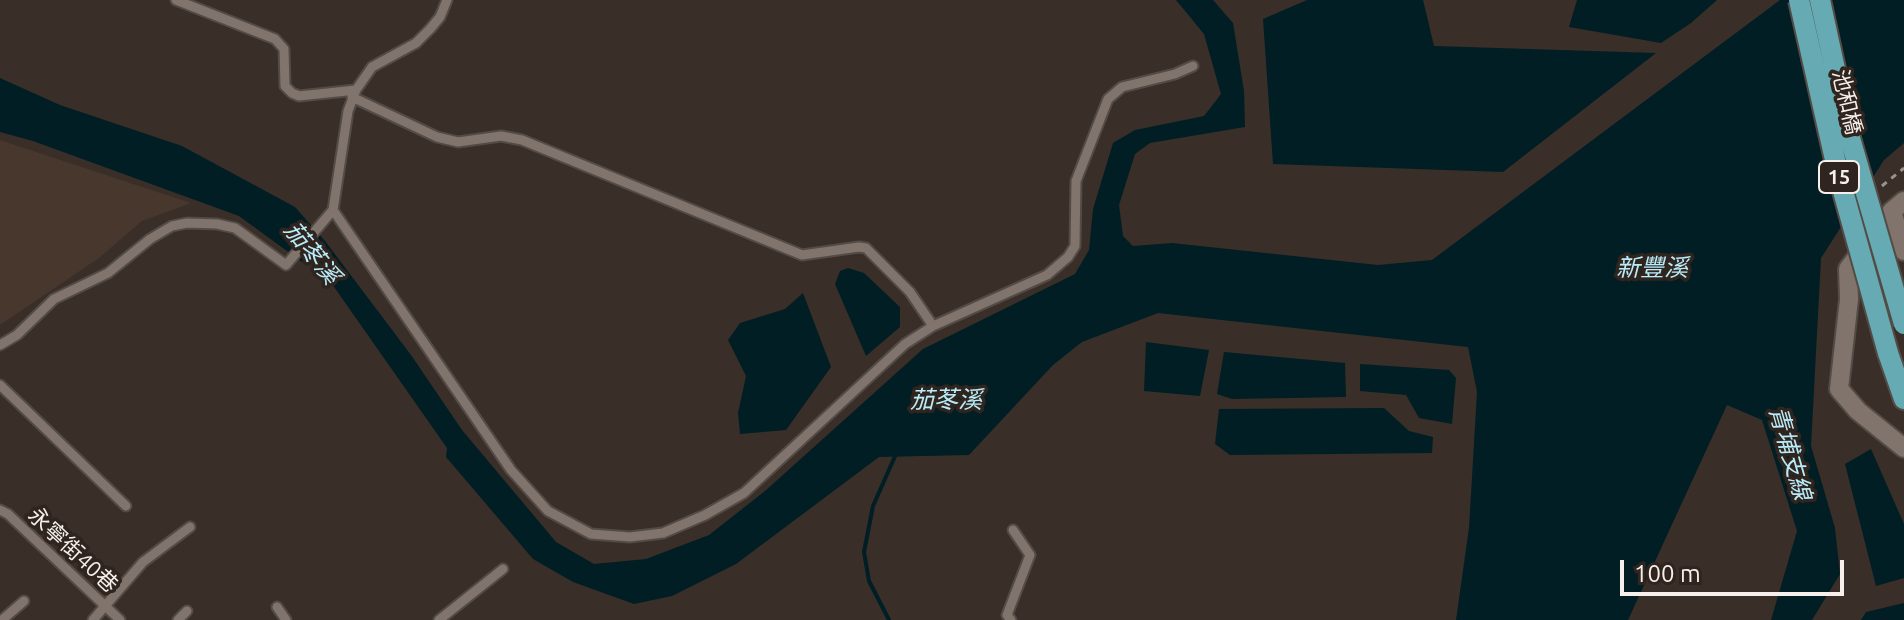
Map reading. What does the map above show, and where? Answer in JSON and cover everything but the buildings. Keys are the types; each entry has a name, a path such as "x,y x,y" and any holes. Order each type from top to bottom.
{"main road":[{"name":"池和橋","path":"1799,0 1838,173 1888,353 1904,399"},
{"name":"池和橋","path":"1820,0 1850,138 1904,324"}],"street":[{"path":"1898,206 1848,269 1849,299 1839,389 1858,411 1904,448"},
{"path":"1865,247 1903,249 1898,206"}],"lane":[{"path":"176,0 275,39 284,49 285,86 299,96 354,94 437,137 458,142 501,136 522,140 802,255 866,248 910,292 933,326"},
{"path":"0,345 17,335 54,299 108,273 150,239 172,226 187,223 235,228 286,265 333,210 354,94 372,67 416,43 430,29 440,17 447,0"},
{"path":"333,210 511,470 548,511 591,534 630,537 663,533 705,515 744,493 905,344 933,326 1047,275 1068,257 1075,246 1076,181 1108,99 1122,87 1175,74 1193,66"},
{"path":"0,385 126,506"},
{"name":"永寧街40巷","path":"0,510 8,514 120,620"},
{"path":"93,620 143,562 190,527"},
{"path":"1011,620 1007,615 1030,555 1013,530"},
{"path":"439,620 503,569"},
{"path":"2,620 24,601"},
{"path":"277,607 286,620"},
{"path":"178,620 187,611"}],"path":[{"path":"1881,186 1904,168"}],"shaded area":[{"path":"0,140 191,203 142,221 99,258 0,325"}],"water":[{"path":"1176,0 1213,0 1233,23 1244,91 1245,127 1150,143 1135,154 1119,205 1123,236 1133,246 1172,243 1378,265 1432,260 1780,0 1904,0 1904,143 1884,160 1821,258 1811,446 1835,528 1840,574 1812,620 1771,620 1797,531 1762,420 1727,405 1628,620 1456,620 1469,528 1477,392 1468,347 1158,313 1082,342 1053,365 969,455 879,457 736,564 672,596 634,604 573,582 533,559 446,457 447,448 318,264 302,262 239,216 33,141 0,132 0,78 60,105 182,146 295,207 325,241 411,355 462,430 556,542 594,564 646,559 709,535 765,491 923,349 1075,274 1089,250 1093,209 1113,143 1135,130 1204,116 1221,94 1204,34"},
{"path":"1307,0 1423,0 1434,46 1656,53 1503,172 1273,164 1263,19"},
{"path":"1577,0 1717,0 1691,23 1661,43 1569,27"},
{"path":"848,268 864,273 900,307 900,327 866,356 835,284 840,271"},
{"path":"803,293 831,367 786,430 740,434 738,413 746,376 728,340 740,323 785,309"},
{"path":"1146,342 1209,350 1200,396 1144,391"},
{"path":"1224,352 1345,363 1346,397 1232,399 1217,394"},
{"path":"1360,364 1449,370 1456,378 1452,424 1419,418 1406,395 1360,391"},
{"path":"1384,408 1409,431 1433,437 1432,453 1230,455 1215,444 1219,409"},
{"path":"1871,449 1904,524 1904,578 1876,586 1845,464"},
{"path":"1904,603 1904,620 1861,620 1866,612"}],"waterway":[{"path":"889,620 869,581 864,552 873,506 896,454"}],"water label":[{"name":"茄苳溪","path":"312,253"},
{"name":"新豐溪","path":"1652,268"},
{"name":"茄苳溪","path":"946,400"},
{"name":"青埔支線","path":"1790,453"}]}
